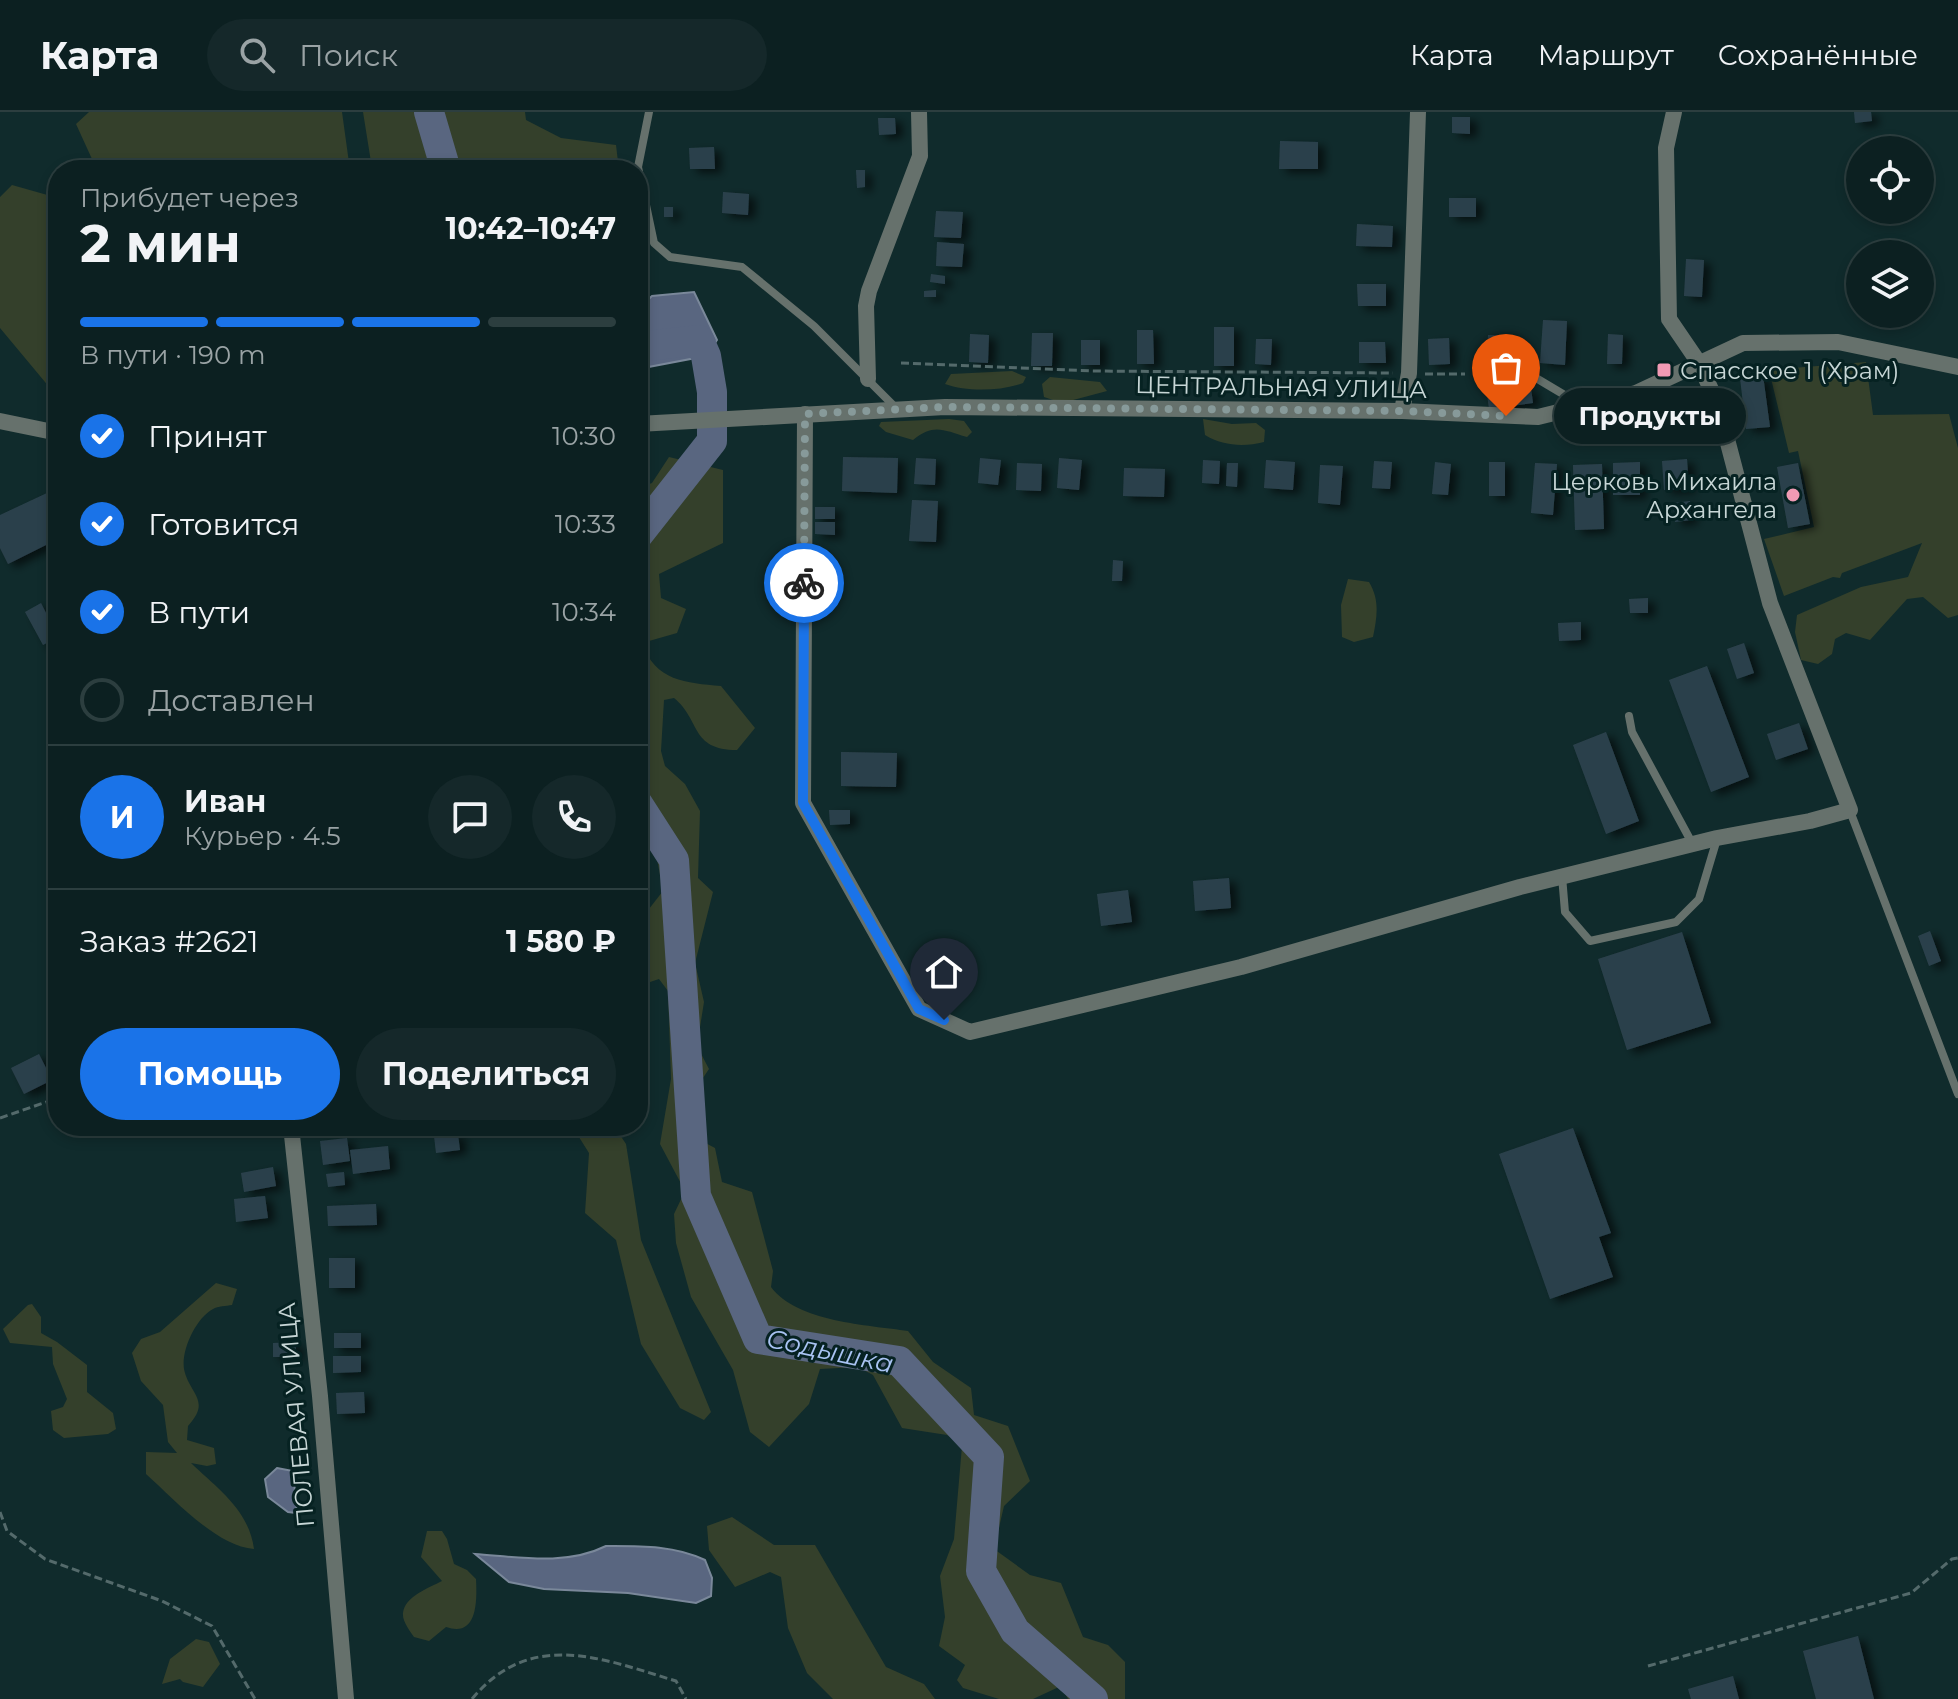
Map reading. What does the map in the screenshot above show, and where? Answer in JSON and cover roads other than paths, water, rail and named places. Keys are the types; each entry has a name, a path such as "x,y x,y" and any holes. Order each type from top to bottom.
{"street":[{"path":"868,379 866,306 920,156 919,112"},
{"path":"1402,411 1409,373 1418,112"},
{"path":"805,414 803,803 919,1009 970,1032 1241,967 1562,876 1717,838 1810,821 1850,810 1770,603 1718,405 1699,363 1669,319 1666,148 1674,112"},
{"name":"ЦЕНТРАЛЬНАЯ УЛИЦА","path":"648,423 945,407 1402,411 1538,417 1636,393 1743,343 1838,342 1958,367"},
{"path":"0,421 48,431"},
{"name":"ПОЛЕВАЯ УЛИЦА","path":"292,1136 321,1410 346,1699"}],"lane":[{"path":"639,160 649,112"},
{"path":"648,214 654,243 670,257 742,267 814,326 897,409"},
{"path":"1478,375 1536,378 1583,406"},
{"path":"1629,716 1632,732 1693,844"},
{"path":"1850,810 1958,1094"},
{"path":"1562,876 1565,912 1590,941 1676,922 1699,899 1717,838"}],"water":[{"path":"694,292 717,340 706,356 648,367 648,300 652,296"},
{"path":"277,1468 293,1471 297,1513 288,1512 268,1497 265,1479"},
{"path":"606,1546 669,1549 705,1560 712,1578 711,1596 696,1603 628,1593 544,1589 509,1582 475,1554 558,1558"}],"waterway":[{"name":"Содышка","path":"429,112 443,160"},
{"name":"Содышка","path":"648,346 699,340 706,356 712,392 712,441 648,522"},
{"name":"Содышка","path":"648,820 674,860 696,1196 758,1339 899,1361 989,1457 981,1571 1015,1631 1093,1699"}],"place":[{"name":"Спасское 1 (Храм)","path":"1664,370"},
{"name":"Продукты","path":"1506,416"},
{"name":"Церковь Михаила Архангела","path":"1793,495"}]}
